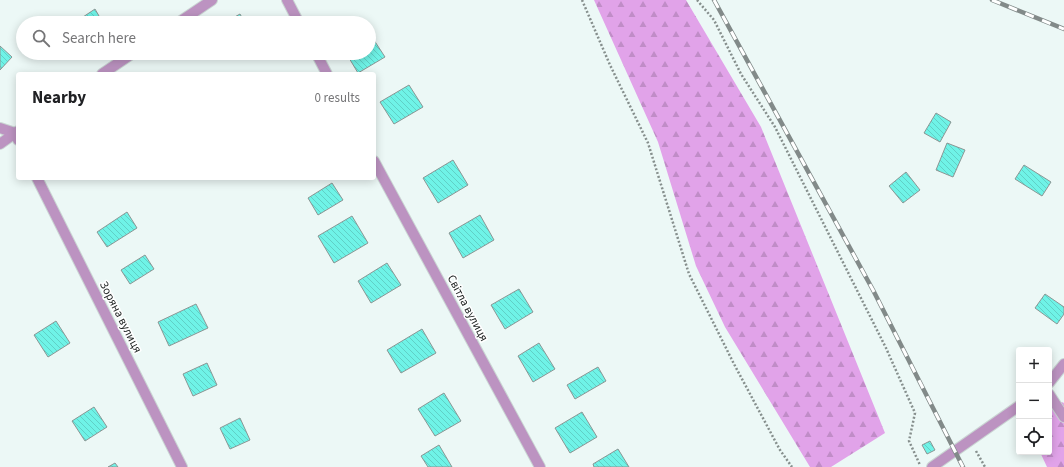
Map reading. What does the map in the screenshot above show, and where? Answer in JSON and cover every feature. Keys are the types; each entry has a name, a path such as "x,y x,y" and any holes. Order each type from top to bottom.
{"street":[{"path":"188,16 212,0"},
{"path":"287,0 295,16"},
{"path":"105,72 123,60"},
{"path":"320,60 326,72"},
{"path":"0,128 16,135"},
{"path":"0,144 16,136"},
{"name":"Світла вулиця","path":"376,165 540,467"},
{"name":"Зоряна вулиця","path":"38,180 182,467"},
{"path":"1052,379 1064,364"},
{"path":"1052,399 1064,417"},
{"path":"932,467 1016,408"}],"path":[{"path":"582,0 610,65 648,142 689,274 737,370 780,450 792,467"},
{"path":"697,0 714,20 741,74 775,127 886,348 915,413 909,441 921,467"},
{"path":"971,440 984,467"}],"green space":[{"path":"594,0 686,0 761,127 885,433 831,467 810,467 725,327 696,266 658,142"},
{"path":"1062,402 1064,403 1064,467 1047,467 1041,455 1052,455 1052,409"}],"building":[{"path":"95,9 99,16 84,16"},
{"path":"376,43 385,57 357,72 350,60 376,60"},
{"path":"0,46 12,57 0,70"},
{"path":"409,85 423,107 394,124 380,102"},
{"path":"936,113 951,122 940,142 924,133"},
{"path":"947,143 965,150 953,177 936,170"},
{"path":"453,160 468,185 438,203 423,178"},
{"path":"1024,165 1051,182 1042,196 1015,179"},
{"path":"906,172 920,190 903,203 889,186"},
{"path":"332,183 343,200 318,215 308,198"},
{"path":"127,212 137,228 107,247 97,232"},
{"path":"480,215 494,240 463,258 449,233"},
{"path":"352,216 368,243 334,263 318,236"},
{"path":"145,255 154,269 130,284 121,270"},
{"path":"387,263 401,285 371,303 358,281"},
{"path":"519,289 533,312 505,329 491,305"},
{"path":"1045,294 1064,307 1064,314 1057,324 1035,308"},
{"path":"196,304 208,328 169,346 158,322"},
{"path":"56,321 70,343 48,357 34,335"},
{"path":"422,329 436,353 401,373 387,350"},
{"path":"539,343 555,369 533,382 518,356"},
{"path":"207,363 217,385 193,396 183,374"},
{"path":"598,367 606,381 575,399 567,385"},
{"path":"444,393 461,421 435,436 418,409"},
{"path":"94,407 107,427 85,441 72,421"},
{"path":"582,412 597,437 570,453 555,428"},
{"path":"240,418 250,440 230,449 220,428"},
{"path":"930,441 935,450 927,454 922,445"},
{"path":"439,445 452,467 428,467 421,456"},
{"path":"618,449 629,467 594,467 593,464"},
{"path":"115,463 118,467 108,467"}],"railway":[{"path":"714,0 873,290 963,467"},
{"path":"992,0 1064,29"}]}
